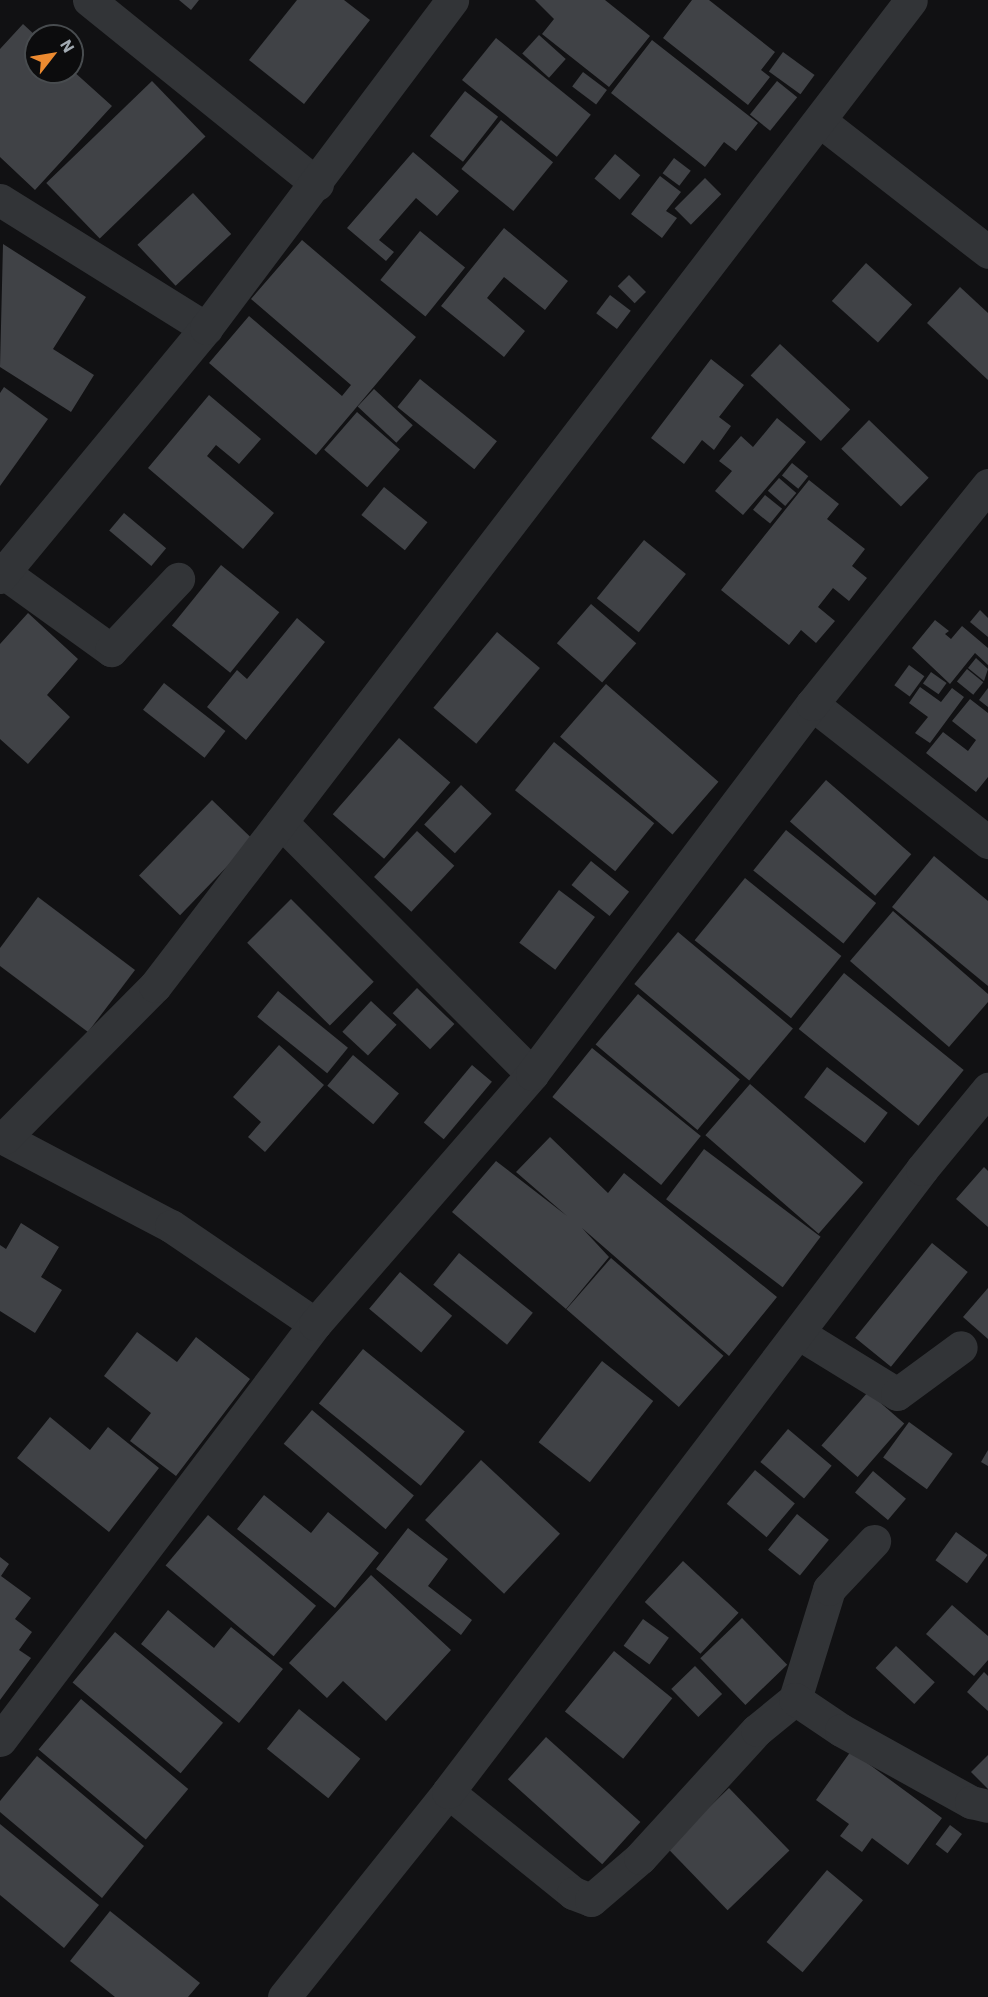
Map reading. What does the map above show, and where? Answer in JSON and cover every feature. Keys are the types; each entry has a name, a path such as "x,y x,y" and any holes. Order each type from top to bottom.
{"street":[{"path":"89,0 317,184"},
{"path":"178,579 111,650 1,573 206,328 317,184 452,0"},
{"path":"315,1324 171,1226 2,1137 154,986 911,0"},
{"path":"820,121 988,252"},
{"path":"0,200 206,328"},
{"path":"0,1740 315,1324 532,1074 812,704 988,485"},
{"path":"812,704 988,842"},
{"path":"281,822 532,1074"},
{"path":"284,1997 448,1792 798,1333 988,1089"},
{"path":"798,1333 897,1394 961,1347"},
{"path":"448,1792 573,1893 591,1900 640,1858 757,1730 795,1699 829,1589 874,1541"},
{"path":"795,1699 841,1730 971,1802 988,1806"}],"building":[{"path":"179,0 199,0 191,10"},
{"path":"297,0 344,0 370,20 304,104 249,60"},
{"path":"535,0 605,0 650,36 609,87 542,34 554,19"},
{"path":"692,0 709,0 775,52 761,70 770,77 748,105 663,38"},
{"path":"23,24 24,84 84,84 84,81 112,106 35,190 0,157 0,49"},
{"path":"539,35 566,59 549,78 522,54"},
{"path":"496,38 591,115 557,157 462,80"},
{"path":"652,40 758,123 736,151 724,142 705,167 611,93"},
{"path":"783,52 815,75 800,94 769,71"},
{"path":"583,72 607,90 596,104 572,86"},
{"path":"152,81 205,136 100,239 46,183"},
{"path":"777,81 797,97 770,131 750,114"},
{"path":"465,91 498,117 463,162 430,136"},
{"path":"501,120 553,162 513,211 461,169"},
{"path":"413,152 459,191 437,216 416,198 379,240 394,252 386,261 347,228"},
{"path":"615,154 640,175 620,200 594,179"},
{"path":"674,158 691,171 679,186 663,173"},
{"path":"660,176 681,192 666,211 677,218 662,238 631,214"},
{"path":"705,178 721,194 691,225 675,208"},
{"path":"193,193 231,234 176,286 137,245"},
{"path":"504,228 568,281 545,310 504,277 487,298 525,331 504,357 441,306"},
{"path":"420,231 465,268 425,316 380,280"},
{"path":"302,240 416,337 316,455 209,363 249,316 342,396 351,385 251,299"},
{"path":"3,244 86,297 53,349 94,375 71,412 0,367"},
{"path":"866,263 912,304 878,342 832,301"},
{"path":"629,275 646,292 635,303 618,286"},
{"path":"960,287 988,313 988,380 927,323"},
{"path":"610,295 631,311 617,329 596,313"},
{"path":"780,344 850,409 821,441 751,375"},
{"path":"711,359 744,385 719,417 731,426 714,450 702,440 684,464 651,438"},
{"path":"420,379 497,441 474,469 397,407"},
{"path":"4,387 48,419 0,486 0,393"},
{"path":"374,389 413,425 396,443 358,407"},
{"path":"209,395 261,439 239,464 216,445 207,456 274,513 243,549 148,468"},
{"path":"357,412 400,449 367,487 324,450"},
{"path":"777,418 806,442 743,515 715,491 732,471 719,461 741,436 753,447"},
{"path":"869,420 929,478 901,506 841,449"},
{"path":"792,463 808,476 798,489 782,475"},
{"path":"779,478 796,493 785,506 768,491"},
{"path":"809,480 839,504 827,519 865,549 852,566 867,578 849,601 833,588 818,607 835,621 816,643 801,630 789,645 721,590"},
{"path":"384,487 428,522 405,550 361,515"},
{"path":"765,495 782,509 770,524 753,510"},
{"path":"124,513 166,548 151,566 109,531"},
{"path":"644,540 686,574 639,632 597,598"},
{"path":"221,565 279,612 230,673 172,626"},
{"path":"591,604 636,643 602,683 557,643"},
{"path":"980,610 988,618 988,637 970,622"},
{"path":"28,613 78,659 47,695 70,717 28,764 0,739 0,644"},
{"path":"297,618 325,642 246,740 207,707 237,670 247,679"},
{"path":"935,620 949,631 945,634 951,639 962,626 988,648 988,665 975,653 950,684 912,648"},
{"path":"497,632 540,668 476,744 433,708"},
{"path":"976,658 988,669 984,681 968,668"},
{"path":"909,665 924,676 910,696 894,685"},
{"path":"967,669 983,682 973,695 957,681"},
{"path":"931,672 947,683 939,694 923,683"},
{"path":"164,683 225,731 205,758 143,710"},
{"path":"606,684 718,782 673,835 560,737"},
{"path":"920,687 941,702 952,688 964,697 930,743 915,733 928,717 909,703"},
{"path":"988,688 988,707 979,700"},
{"path":"970,699 988,713 988,777 976,792 926,753 943,732 968,751 976,740 952,721"},
{"path":"399,738 450,783 384,859 333,814"},
{"path":"554,742 654,823 615,871 515,790"},
{"path":"826,780 911,854 875,896 790,822"},
{"path":"461,785 492,814 455,853 424,824"},
{"path":"212,800 253,840 180,915 139,876"},
{"path":"786,830 876,903 843,943 753,870"},
{"path":"417,831 454,866 411,912 374,877"},
{"path":"934,856 988,901 988,986 892,907"},
{"path":"591,861 629,892 610,916 571,885"},
{"path":"745,878 841,956 791,1018 695,940"},
{"path":"559,890 595,917 555,970 519,943"},
{"path":"38,897 135,970 88,1032 0,966 0,948"},
{"path":"291,899 374,982 330,1026 247,943"},
{"path":"893,911 988,994 988,1002 949,1047 850,961"},
{"path":"678,932 793,1028 749,1081 634,984"},
{"path":"844,973 964,1070 918,1126 799,1029"},
{"path":"417,988 454,1024 430,1049 393,1013"},
{"path":"278,991 348,1048 327,1073 257,1017"},
{"path":"638,994 740,1079 697,1130 596,1045"},
{"path":"371,1001 397,1025 368,1056 342,1032"},
{"path":"279,1045 324,1085 265,1152 248,1137 261,1122 233,1097"},
{"path":"592,1048 701,1136 661,1185 552,1097"},
{"path":"353,1055 399,1094 373,1124 327,1086"},
{"path":"472,1065 492,1082 444,1139 424,1122"},
{"path":"827,1067 888,1113 865,1143 804,1097"},
{"path":"750,1084 863,1182 819,1234 705,1135"},
{"path":"550,1137 608,1193 624,1173 777,1297 729,1356 582,1228 609,1257 566,1309 452,1212 496,1161 567,1216 516,1172"},
{"path":"704,1149 821,1237 783,1287 666,1199"},
{"path":"984,1167 988,1171 988,1227 956,1199"},
{"path":"21,1223 59,1247 41,1277 62,1290 35,1333 0,1311 0,1245 6,1249"},
{"path":"932,1243 968,1272 891,1367 855,1338"},
{"path":"459,1253 533,1313 507,1345 433,1285"},
{"path":"611,1258 723,1356 679,1407 566,1309"},
{"path":"400,1272 452,1316 421,1352 369,1309"},
{"path":"988,1288 988,1339 963,1317"},
{"path":"137,1332 177,1362 196,1337 250,1379 176,1476 130,1441 151,1413 104,1376"},
{"path":"363,1349 465,1431 421,1486 319,1403"},
{"path":"602,1361 653,1401 590,1482 539,1442"},
{"path":"868,1392 904,1423 858,1477 821,1446"},
{"path":"312,1410 414,1495 386,1529 284,1444"},
{"path":"50,1417 90,1450 108,1427 159,1468 109,1532 17,1458"},
{"path":"909,1422 953,1454 927,1489 883,1458"},
{"path":"788,1429 832,1466 804,1499 760,1462"},
{"path":"988,1450 988,1466 981,1462"},
{"path":"481,1460 560,1534 504,1594 425,1520"},
{"path":"755,1470 795,1503 767,1537 727,1504"},
{"path":"873,1471 906,1499 888,1520 855,1492"},
{"path":"264,1495 311,1533 328,1512 379,1553 335,1608 237,1529"},
{"path":"797,1514 829,1540 800,1576 768,1550"},
{"path":"208,1515 316,1606 274,1656 166,1566"},
{"path":"408,1528 448,1559 428,1586 472,1620 461,1635 376,1569"},
{"path":"956,1532 988,1555 967,1583 935,1560"},
{"path":"0,1557 9,1564 1,1576 31,1598 15,1619 32,1632 19,1650 31,1658 0,1700"},
{"path":"683,1561 739,1613 700,1654 645,1602"},
{"path":"371,1575 451,1650 386,1721 343,1681 327,1698 289,1663"},
{"path":"952,1605 988,1636 988,1660 974,1676 926,1634"},
{"path":"168,1610 214,1648 231,1627 283,1669 239,1723 141,1644"},
{"path":"742,1618 787,1665 745,1705 700,1658"},
{"path":"643,1619 669,1638 649,1665 624,1646"},
{"path":"115,1632 223,1723 181,1773 73,1683"},
{"path":"896,1646 935,1682 914,1704 876,1668"},
{"path":"614,1651 672,1698 623,1759 565,1712"},
{"path":"695,1666 722,1694 698,1717 671,1689"},
{"path":"984,1672 988,1676 988,1711 967,1692"},
{"path":"81,1699 188,1789 146,1840 39,1750"},
{"path":"299,1709 360,1759 328,1798 267,1749"},
{"path":"546,1737 640,1822 602,1864 508,1779"},
{"path":"851,1751 942,1818 908,1865 872,1838 862,1852 840,1836 849,1824 816,1800"},
{"path":"988,1755 988,1789 971,1772"},
{"path":"37,1756 144,1846 102,1898 0,1812 0,1801"},
{"path":"729,1788 789,1851 728,1910 667,1848"},
{"path":"0,1824 99,1905 64,1948 0,1895"},
{"path":"950,1825 962,1834 948,1853 936,1844"},
{"path":"827,1870 863,1900 803,1972 767,1942"},
{"path":"110,1911 200,1983 188,1997 115,1997 70,1961"}]}
